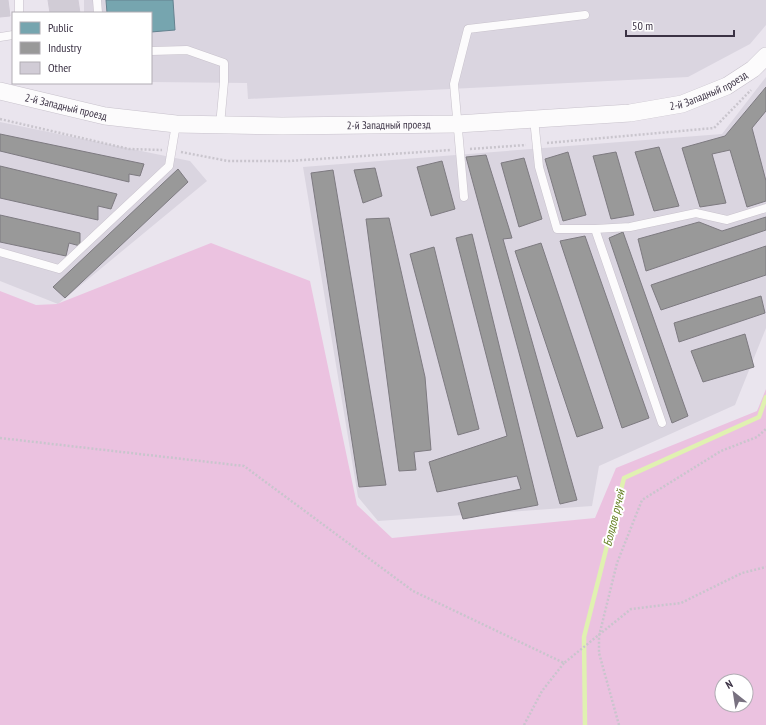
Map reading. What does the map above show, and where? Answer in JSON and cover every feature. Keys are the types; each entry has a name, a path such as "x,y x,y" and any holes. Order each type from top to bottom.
{"street":[{"name":"2-й Западный проезд","path":"0,91 105,116 176,124 457,124 630,113 682,104 727,86 753,69 766,56"}],"lane":[{"path":"19,0 19,12"},
{"path":"97,0 98,12"},
{"path":"464,197 454,84 468,29 585,15"},
{"path":"0,37 12,35"},
{"path":"152,51 187,50 224,63 224,82 220,125"},
{"path":"534,120 539,167 557,229 630,227 696,213 727,220 766,208"},
{"path":"0,252 59,269 169,166 176,124"},
{"path":"595,229 662,422"}],"path":[{"path":"619,725 599,653 599,636 617,563 642,500 721,452 758,437 766,429"},
{"path":"0,438 244,466 413,591 564,663"},
{"path":"524,725 542,691 564,663 599,636 631,608 681,603 742,573 766,567"}],"shaded area":[{"path":"84,0 766,0 766,25 750,44 688,77 248,99 247,83 152,82 152,12 84,12"},
{"path":"766,77 766,328 735,405 599,466 592,506 378,521 358,497 303,167 722,134"},
{"path":"0,122 190,161 207,181 58,304 0,281"},
{"path":"211,243 310,281 357,505 392,538 595,518 616,468 757,411 766,389 766,725 0,725 0,291 36,305 57,304"}],"building: Public":[{"path":"106,0 173,0 175,30 152,32 152,12 107,12"}],"building: Industry":[{"path":"766,87 766,111 752,128 766,181 766,201 747,207 730,150 712,154 726,203 700,207 682,148 725,136"},
{"path":"0,134 144,164 140,176 129,174 129,182 0,151"},
{"path":"659,147 679,206 654,211 635,152"},
{"path":"568,152 586,215 563,221 545,159"},
{"path":"616,152 634,215 611,219 593,156"},
{"path":"486,155 512,238 503,239 577,500 560,504 466,157"},
{"path":"524,158 542,219 519,227 501,163"},
{"path":"442,161 455,209 431,216 417,167"},
{"path":"0,166 117,194 111,209 98,206 98,220 0,198"},
{"path":"375,168 382,196 363,203 354,170"},
{"path":"178,169 188,182 65,298 53,287"},
{"path":"333,170 386,485 359,487 311,173"},
{"path":"0,215 80,233 80,246 69,243 66,256 0,242"},
{"path":"766,217 766,230 646,271 638,239 699,222 722,231"},
{"path":"389,218 425,377 431,450 414,452 416,470 399,471 366,219"},
{"path":"623,232 688,416 672,423 609,238"},
{"path":"472,234 538,505 463,519 458,503 521,489 517,476 437,492 429,462 507,436 456,238"},
{"path":"585,236 649,418 622,428 560,241"},
{"path":"541,243 603,428 577,437 515,251"},
{"path":"766,246 766,275 661,310 651,285"},
{"path":"434,247 479,429 458,435 410,254"},
{"path":"761,296 765,313 679,342 674,323"},
{"path":"745,334 754,367 703,382 691,351"}],"building: Other":[{"path":"0,0 8,0 10,16 0,17"},
{"path":"48,0 78,0 80,12 50,12"}],"waterway":[{"name":"Болдов ручей","path":"585,725 584,637 624,478 759,417 766,397"}]}
